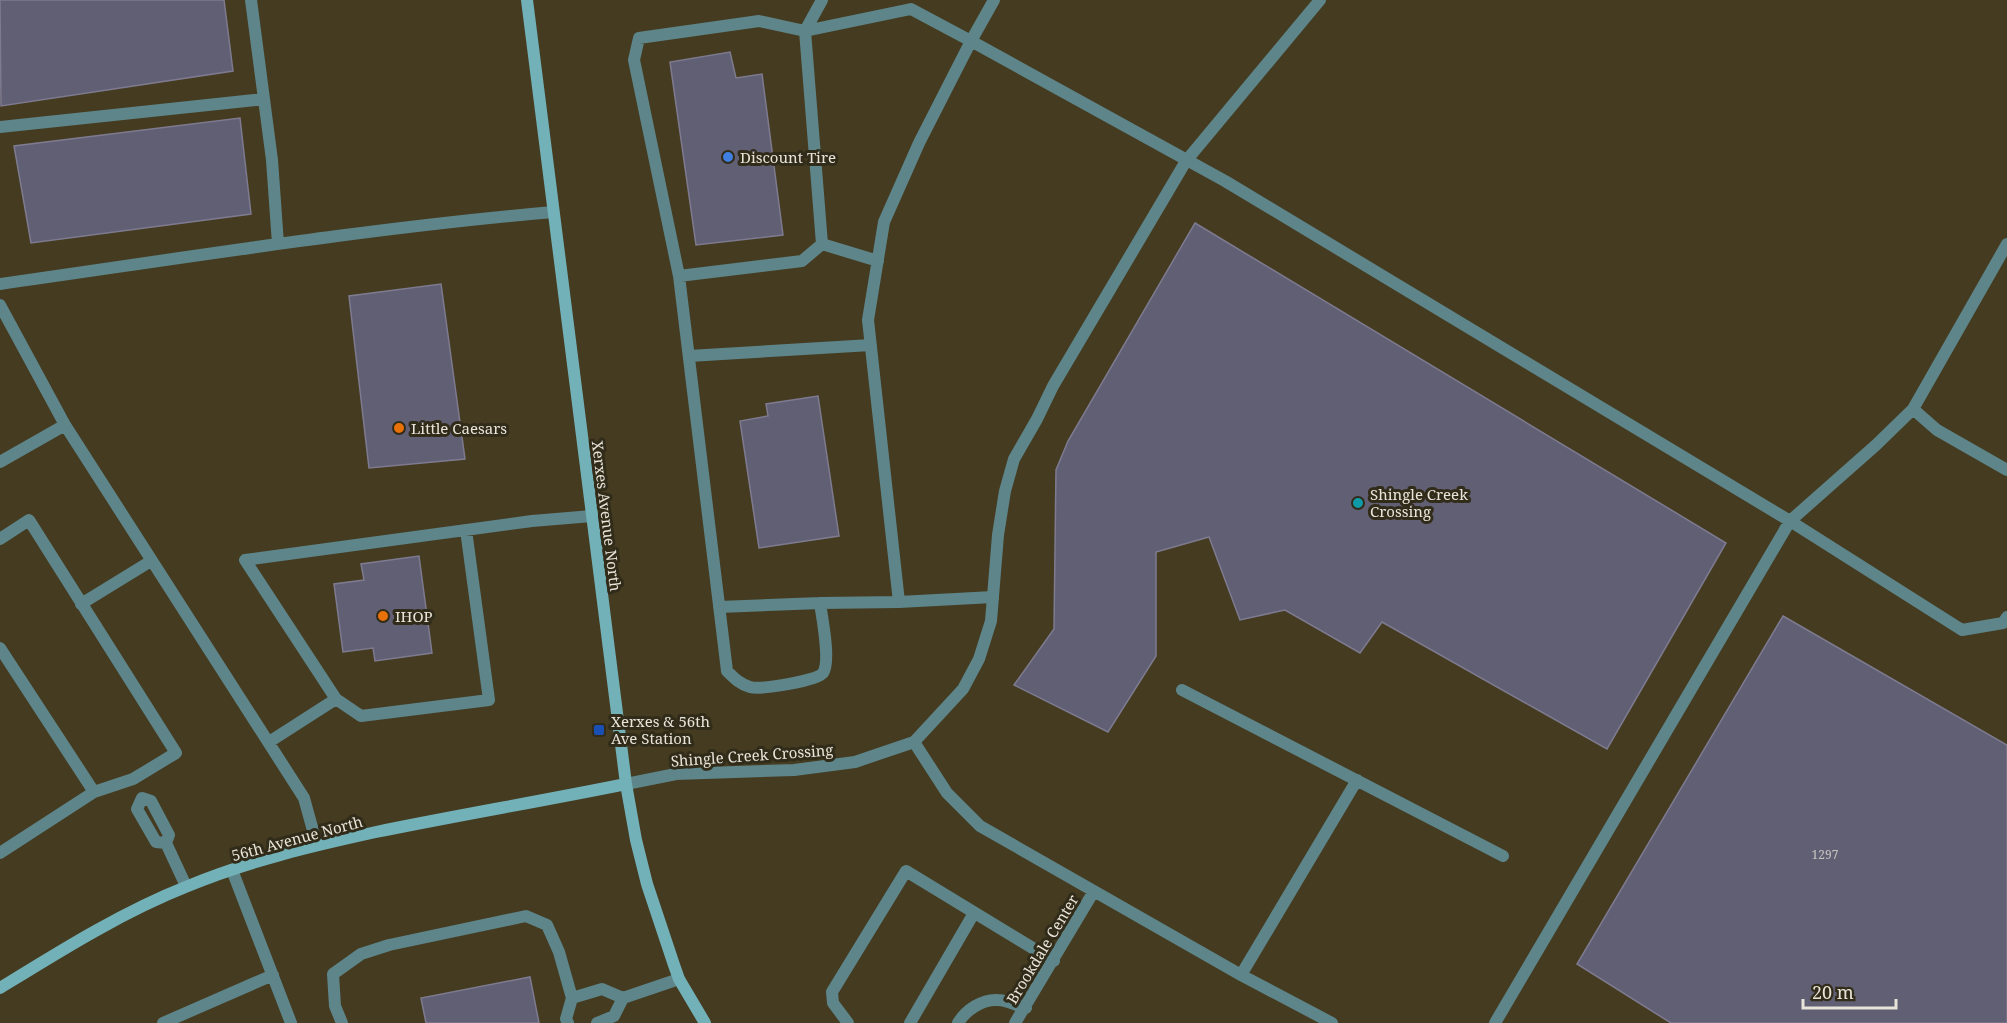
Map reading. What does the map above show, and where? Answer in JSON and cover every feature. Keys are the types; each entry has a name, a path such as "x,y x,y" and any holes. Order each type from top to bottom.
{"street":[{"path":"251,0 272,160 278,244"},
{"name":"Xerxes Avenue North","path":"527,0 626,784 647,884 679,979 705,1023"},
{"path":"822,0 805,31 822,244"},
{"path":"899,602 868,320 884,222 919,143 994,0"},
{"name":"Shingle Creek Crossing","path":"626,784 676,774 794,770 855,762 914,742 963,689 979,659 991,621 998,535 1005,491 1014,459 1078,343 1123,271 1149,221 1186,161 1320,0"},
{"path":"820,603 826,660 823,673 813,680 753,688 738,682 727,671 679,276 634,60 639,38 759,21 805,31 913,5 971,41 1225,181 1790,520 1962,630 2003,623 2007,617"},
{"path":"0,127 264,99"},
{"path":"0,284 278,244 553,212"},
{"path":"822,244 878,261"},
{"path":"679,276 802,261 822,244"},
{"path":"1495,1023 1790,520 1913,410 2007,244"},
{"path":"1995,267 2007,274"},
{"path":"0,305 65,425 304,798 317,845"},
{"path":"689,356 871,345"},
{"path":"1913,410 1937,430 2007,470"},
{"path":"0,462 65,425"},
{"path":"466,530 489,700 361,716 336,699 245,560 466,530 592,516"},
{"path":"0,539 29,520 176,753 133,779 94,792 0,853"},
{"path":"81,604 151,561"},
{"path":"719,607 993,597"},
{"path":"0,648 94,792"},
{"path":"1182,690 1503,856"},
{"path":"269,742 336,699"},
{"path":"914,742 947,793 980,826 1241,975 1332,1023"},
{"path":"133,779 142,798 151,801 169,835 166,843 186,886"},
{"path":"1241,975 1357,780"},
{"name":"56th Avenue North","path":"0,988 79,939 186,886 232,870 317,845 626,784"},
{"path":"232,870 291,1023"},
{"path":"848,1023 833,1003 831,992 906,872 1054,961"},
{"name":"Brookdale Center","path":"1015,1023 1094,891"},
{"path":"910,1023 974,913"},
{"path":"342,1023 335,1006 333,974 361,954 389,945 526,916 547,925 559,952 572,998 568,1022"},
{"path":"163,1023 194,1017 273,975"},
{"path":"572,998 602,989 623,998 679,979"},
{"path":"597,1023 614,1016 623,998"},
{"path":"958,1023 963,1015 976,1005 998,1000 1026,1008"}],"shaded area":[{"name":"Shingle Creek Crossing","path":"0,0 2007,0 2007,1023 0,1023"}],"building":[{"path":"0,0 224,0 233,71 1,106"},
{"name":"Discount Tire","path":"730,52 736,78 762,74 783,235 696,245 670,62"},
{"path":"240,118 251,214 31,243 14,146"},
{"name":"Shingle Creek Crossing","path":"1195,223 1726,543 1607,749 1382,622 1360,653 1285,610 1240,620 1209,537 1156,552 1156,656 1108,732 1014,685 1054,629 1056,470 1068,441"},
{"path":"441,284 465,459 369,468 349,296"},
{"path":"818,396 839,536 759,548 740,421 768,416 766,404"},
{"name":"IHOP","path":"419,556 432,653 375,661 373,648 343,652 334,584 364,580 361,564"},
{"path":"1783,616 2007,745 2007,1023 1671,1023 1577,964"},
{"path":"530,977 539,1023 426,1023 421,998"}],"place":[{"name":"Discount Tire","path":"728,157"},
{"name":"Little Caesars","path":"399,428"},
{"name":"Shingle Creek Crossing","path":"1358,503"},
{"name":"IHOP","path":"383,616"},
{"name":"Xerxes & 56th Ave Station","path":"599,730"}]}
